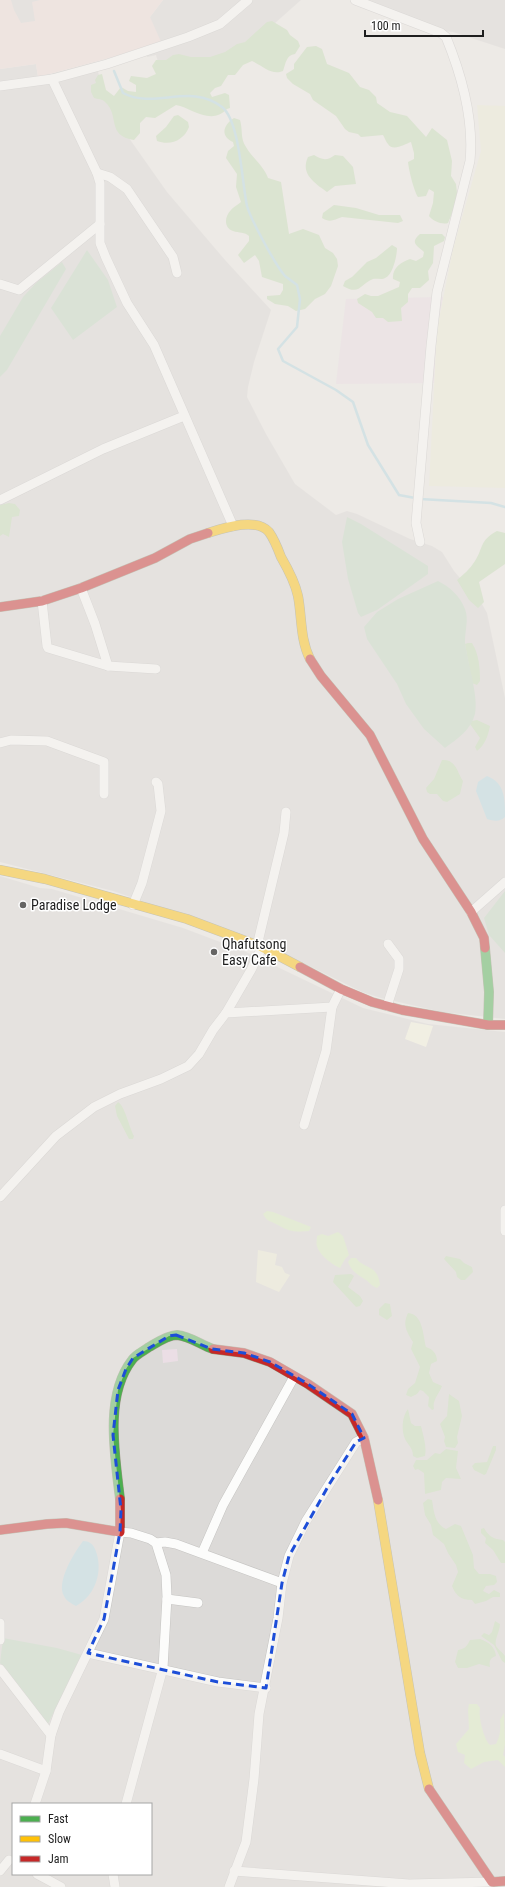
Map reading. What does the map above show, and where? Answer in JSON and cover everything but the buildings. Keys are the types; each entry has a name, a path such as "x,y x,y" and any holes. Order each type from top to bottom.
{"street":[{"path":"0,86 52,79 107,64 188,37 220,24 248,0"},
{"path":"355,0 441,33 446,37 466,97 472,141 470,161 437,292 430,346 416,523 420,542"},
{"path":"52,79 97,173 100,183 100,243 106,258 127,303 154,345 233,526"},
{"path":"97,173 110,177 127,189 173,257 176,274"},
{"path":"0,284 20,290 100,224"},
{"path":"0,500 103,449 184,416"},
{"path":"0,607 42,601 81,588 156,558 190,539 233,526 251,524 260,526 268,532 291,576 298,596 302,634 308,658 320,676 370,735 423,839 472,912 484,938 489,992 488,1025"},
{"path":"81,588 95,624 108,666"},
{"path":"42,601 48,648 108,666 156,669"},
{"path":"0,744 12,740 46,740 96,758 104,762 104,794"},
{"path":"133,905 142,883 161,811 158,784 156,782"},
{"path":"0,1196 56,1136 94,1107 120,1094 161,1079 188,1066 199,1054 212,1030 226,1013 251,970 260,947 281,846 286,812"},
{"path":"0,870 45,879 187,919 260,947 341,989 387,1006 488,1025 505,1025"},
{"path":"472,912 505,882"},
{"path":"387,1006 398,969 398,959 388,944"},
{"path":"304,1125 326,1051 332,1007 341,989"},
{"path":"226,1013 332,1007"},
{"path":"505,1210 505,1231"},
{"path":"35,1803 46,1771 51,1735 59,1712 104,1619 120,1532 121,1510 113,1435 118,1390 126,1369 133,1358 159,1341 176,1335 197,1341 212,1349 244,1352 270,1362 308,1384 352,1414 364,1438 376,1488 420,1753 427,1784 451,1824 465,1841 492,1882"},
{"path":"202,1553 223,1505 294,1377"},
{"path":"229,1887 246,1842 254,1780 259,1714 266,1688 278,1618 282,1583 290,1556 306,1521 356,1442 364,1438"},
{"path":"0,1530 73,1523 100,1530 131,1533 150,1539 156,1543 166,1575 167,1599 163,1668 126,1803"},
{"path":"156,1543 165,1542 202,1553 282,1583"},
{"path":"167,1599 198,1603"},
{"path":"0,1623 0,1640"},
{"path":"88,1653 163,1668 218,1682 266,1688"},
{"path":"0,1669 51,1735"},
{"path":"0,1754 46,1771"},
{"path":"0,1871 12,1858"},
{"path":"234,1871 409,1884 505,1881"},
{"path":"39,1875 61,1887"},
{"path":"113,1875 115,1887"}],"highlighted area":[{"path":"176,1335 212,1349 244,1353 270,1362 308,1384 352,1414 364,1438 356,1442 330,1483 289,1556 282,1583 266,1688 218,1682 88,1653 104,1619 120,1532 121,1510 113,1435 118,1390 126,1369 133,1358 169,1336"}],"shaded area":[{"path":"0,0 163,0 150,17 162,44 38,77 36,64 0,69"},
{"path":"11,0 40,0 32,2 35,21 21,23 14,10"},
{"path":"163,0 301,0 248,47 161,72 156,55 147,57 145,49 150,17"},
{"path":"365,0 505,0 505,49 453,32 444,31"},
{"path":"95,62 101,82 124,131 167,192 225,260 271,310 254,362 247,397 266,434 295,484 336,515 347,511 357,514 410,539 432,546 442,552 454,571 482,604 487,613 505,698 505,1019 442,1012 381,998 362,992 281,952 145,902 113,891 0,862 0,69 36,64 38,77"},
{"path":"477,105 505,106 505,488 429,486 437,329 453,249 481,151"},
{"path":"87,250 108,280 117,307 73,340 51,308"},
{"path":"62,262 66,269 7,370 0,377 0,336 23,297 36,283"},
{"path":"443,297 437,329 434,383 336,384 346,299"},
{"path":"347,517 361,524 428,566 428,574 377,610 361,617 358,613 348,579 342,542"},
{"path":"438,581 447,586 457,596 463,604 466,613 467,621 465,642 476,707 473,720 467,729 459,738 445,748 424,729 406,704 397,684 367,639 364,627 377,612 398,599"},
{"path":"0,876 40,888 52,889 183,928 244,951 363,1008 428,1024 505,1032 505,1887 0,1887"},
{"path":"505,891 505,953 489,935 484,918"},
{"path":"411,1022 433,1026 426,1047 405,1039"},
{"path":"258,1250 277,1254 275,1265 282,1267 285,1273 290,1275 279,1292 256,1282"},
{"path":"177,1349 178,1361 163,1363 162,1350"},
{"path":"3,1638 57,1648 82,1655 47,1726 0,1663"}],"green space":[{"path":"272,21 287,30 290,35 298,41 300,46 295,54 288,58 283,71 271,71 252,61 243,65 235,75 228,75 221,86 215,88 210,93 212,97 225,93 229,95 230,108 221,114 208,116 176,105 155,118 146,117 140,123 140,133 134,140 125,138 116,130 109,107 103,100 94,98 91,92 91,85 96,83 95,80 98,75 102,74 106,90 114,96 121,87 128,91 136,92 136,85 129,81 131,76 147,78 156,74 152,66 156,60 166,60 173,55 179,54 191,57 210,57 225,52 237,44 245,42 267,22"},
{"path":"316,46 322,49 327,64 349,73 360,87 369,90 376,97 377,103 390,112 407,116 426,137 432,128 447,140 452,161 451,176 456,184 457,193 455,206 448,223 438,222 429,216 433,203 434,192 429,189 426,196 418,197 416,194 408,162 414,159 411,142 399,147 393,147 387,143 383,135 361,137 358,134 349,132 345,129 336,116 313,100 310,94 293,84 287,78 286,74 294,69 294,64 307,47"},
{"path":"178,115 188,122 189,127 187,132 176,141 167,143 157,141 156,136 166,127 174,116"},
{"path":"234,118 240,120 244,144 268,178 281,182 289,234 303,229 319,235 325,248 333,253 337,259 338,266 331,286 325,294 315,299 305,309 296,311 288,306 275,304 267,299 267,296 280,295 283,290 283,284 262,277 259,261 255,255 244,263 238,255 249,241 249,236 244,233 230,230 226,222 229,213 241,202 236,187 237,174 226,158 228,151 234,146 233,142 226,137 224,130 227,124"},
{"path":"314,155 324,159 335,155 343,156 353,167 356,184 335,186 327,192 310,178 307,173 306,163 308,157"},
{"path":"334,205 356,208 379,215 400,215 403,221 398,223 342,217 330,221 322,218 323,213"},
{"path":"420,234 442,234 445,237 444,241 434,246 433,263 428,271 429,280 420,288 412,288 408,294 408,302 401,308 402,321 388,322 383,318 376,318 372,312 358,303 357,299 365,294 378,296 399,287 400,282 393,279 393,275 400,264 410,259 416,261 423,257 424,252 415,242"},
{"path":"392,245 397,248 397,251 394,264 388,276 382,279 373,279 360,288 353,290 343,286 345,281 352,277 367,262 376,258"},
{"path":"9,503 15,504 20,510 19,516 12,517 9,537 3,534 0,536 0,505"},
{"path":"497,531 505,533 505,564 479,582 484,602 478,608 469,600 457,580 473,564 487,538"},
{"path":"472,643 478,656 480,681 477,685 472,683 465,644"},
{"path":"477,720 490,726 486,740 477,751 475,747 480,738 470,724 472,721"},
{"path":"442,760 447,760 456,767 463,781 460,794 447,802 443,801 437,794 430,794 427,792 426,788 434,779"},
{"path":"118,1102 125,1112 134,1136 133,1139 129,1139 117,1116 115,1106"},
{"path":"267,1211 311,1227 309,1231 286,1229 266,1219 263,1214"},
{"path":"338,1232 343,1236 349,1255 340,1268 320,1253 317,1244 317,1236 322,1234 328,1236"},
{"path":"446,1256 460,1259 472,1267 473,1272 465,1280 461,1280 457,1277 456,1272 444,1259"},
{"path":"351,1258 356,1258 376,1273 379,1278 380,1285 377,1288 353,1271 348,1262"},
{"path":"351,1274 354,1276 348,1287 360,1296 363,1301 360,1306 356,1307 333,1282 335,1275"},
{"path":"385,1303 390,1304 392,1316 387,1320 379,1315 379,1309"},
{"path":"408,1313 417,1317 422,1326 426,1347 433,1350 436,1356 437,1361 431,1364 429,1373 433,1382 442,1386 435,1400 434,1409 432,1410 428,1406 429,1397 423,1391 420,1390 417,1394 411,1397 406,1395 408,1389 415,1383 420,1367 411,1349 413,1342 405,1325"},
{"path":"449,1394 459,1401 462,1416 457,1437 458,1443 455,1448 446,1447 444,1441 445,1437 440,1424 447,1416"},
{"path":"408,1409 411,1423 415,1426 421,1426 424,1437 425,1456 417,1458 413,1456 413,1453 405,1439 403,1423 404,1415"},
{"path":"493,1446 496,1446 496,1450 486,1474 484,1475 474,1470 472,1466 475,1463 487,1462"},
{"path":"446,1449 458,1451 456,1468 461,1479 446,1478 442,1482 441,1490 425,1494 424,1473 418,1469 415,1470 413,1466 416,1460 427,1460 435,1453 440,1454"},
{"path":"428,1499 432,1500 435,1516 442,1526 446,1529 455,1524 461,1526 473,1555 474,1568 479,1574 490,1574 496,1576 497,1582 494,1585 486,1586 483,1591 489,1594 494,1590 500,1593 500,1597 493,1597 475,1604 472,1600 459,1597 455,1592 452,1586 458,1572 456,1565 444,1544 433,1535 431,1525 425,1515 423,1503"},
{"path":"484,1528 492,1537 505,1542 505,1563 501,1563 493,1550 485,1543 486,1538 481,1533 481,1529"},
{"path":"495,1621 500,1624 496,1646 505,1656 505,1663 502,1661 494,1645 481,1636 484,1633 489,1635 492,1632"},
{"path":"480,1639 491,1645 494,1650 496,1656 490,1660 490,1667 479,1664 467,1668 458,1668 455,1662 458,1650 466,1647 470,1640"},
{"path":"469,1704 477,1704 480,1708 482,1728 490,1745 496,1744 500,1732 500,1720 504,1713 505,1744 503,1755 505,1757 505,1767 498,1760 484,1762 471,1769 464,1763 465,1755 458,1752 456,1744 469,1729"}],"water":[{"path":"487,776 493,779 501,787 503,792 505,817 503,819 494,821 487,819 476,791 478,782"},
{"path":"83,1541 90,1543 95,1549 99,1565 93,1589 83,1601 76,1606 65,1598 62,1590 62,1583 71,1560"}],"waterway":[{"path":"114,71 123,93 147,99 185,96 198,97 210,100 222,107 228,114 237,139 245,196 249,213 281,271 297,285 300,299 297,327 278,349 283,361 336,390 353,402 368,445 399,495 415,498"},
{"path":"420,499 491,503 505,507"}],"traffic: fast":[{"path":"485,948 489,992 488,1025"},
{"path":"120,1499 114,1446 115,1408 123,1375 132,1360 149,1347 174,1335 186,1337 213,1349"}],"traffic: slow":[{"path":"208,533 248,524 256,525 269,532 295,586 298,596 304,644 310,659"},
{"path":"0,870 45,879 187,919 262,947 300,967"},
{"path":"378,1500 420,1753 429,1789"}],"traffic: jam":[{"path":"0,607 42,601 81,588 155,558 190,539 208,533"},
{"path":"310,659 321,676 370,735 423,839 471,912 484,938 485,948"},
{"path":"300,967 341,989 372,1002 402,1010 488,1025 505,1025"},
{"path":"213,1349 244,1353 270,1362 308,1384 352,1414 364,1438 378,1500"},
{"path":"0,1530 66,1523 120,1532 120,1499"},
{"path":"429,1789 492,1882 505,1881"}],"place":[{"name":"Paradise Lodge","path":"23,905"},
{"name":"Qhafutsong Easy Cafe","path":"214,952"}]}
